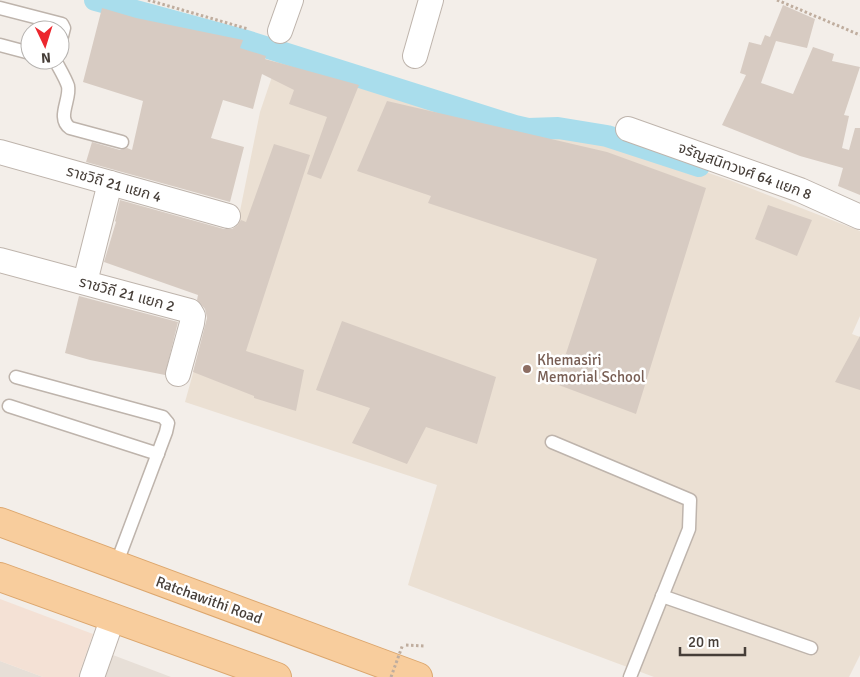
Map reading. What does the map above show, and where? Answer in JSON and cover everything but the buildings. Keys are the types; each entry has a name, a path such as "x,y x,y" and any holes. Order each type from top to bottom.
{"main road":[{"name":"Ratchawithi Road","path":"0,522 418,677"},
{"path":"0,577 277,677"}],"street":[{"path":"280,31 291,0"},
{"path":"415,56 431,0"},
{"name":"จรัญสนิทวงศ์ 64 แยก 8","path":"628,129 800,190 860,217"},
{"name":"ราชวิถี 21 แยก 4","path":"0,152 228,216"},
{"path":"85,282 110,183"},
{"name":"ราชวิถี 21 แยก 2","path":"0,260 190,311 193,316 192,324 178,374"},
{"path":"92,677 113,617"}],"lane":[{"path":"0,8 46,20"},
{"path":"0,45 20,50"},
{"path":"60,70 68,88 64,117 66,124 70,128 122,142"},
{"path":"16,377 163,417 168,423 116,565"},
{"path":"9,406 158,454"},
{"path":"552,442 690,500 689,529 630,677"},
{"path":"662,596 811,648"}],"path":[{"path":"148,0 248,29"},
{"path":"777,0 860,35"},
{"path":"391,677 403,644 425,646"}],"shaded area":[{"name":"Khemasiri Memorial School","path":"277,62 387,93 510,132 604,141 659,156 732,181 860,231 860,316 852,334 860,337 860,655 849,677 654,677 408,585 437,485 185,402 240,211 260,112"},
{"path":"0,599 93,634 78,677 43,677 0,661"},
{"path":"89,646 171,677 78,677"},
{"path":"0,661 43,677 0,677"}],"waterway":[{"path":"95,0 243,40 515,126 528,129 558,128 607,136 699,166"}],"place":[{"name":"Khemasiri Memorial School","path":"527,369"}]}
